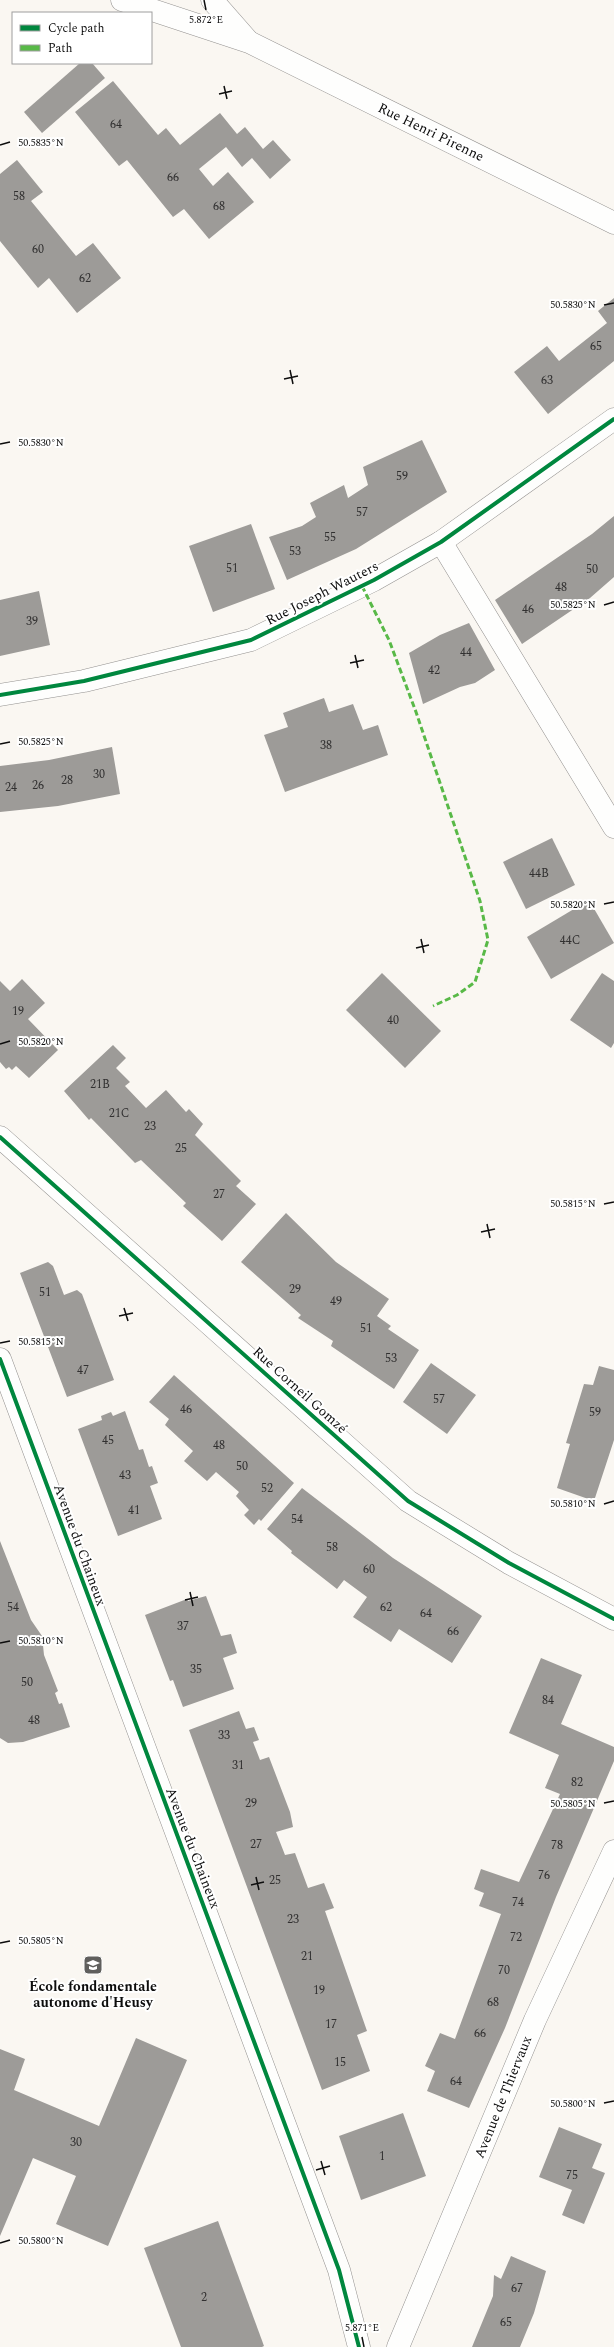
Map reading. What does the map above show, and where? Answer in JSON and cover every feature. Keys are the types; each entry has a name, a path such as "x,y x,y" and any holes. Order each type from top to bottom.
{"street":[{"name":"Rue Henri Pirenne","path":"122,0 249,42 614,223"},
{"name":"Rue Henri Pirenne","path":"212,0 249,42"},
{"name":"Rue Joseph Wauters","path":"0,695 84,681 251,640 374,580 441,542 614,419"},
{"path":"441,542 614,827"},
{"name":"Rue Corneil Gomzé","path":"0,1137 408,1501 509,1564 614,1619"},
{"name":"Avenue du Chaineux","path":"0,1359 339,2270 359,2347"},
{"name":"Avenue de Thiervaux","path":"398,2347 535,2020 614,1850"}],"building":[{"path":"79,64 93,64 105,78 42,133 24,112"},
{"path":"113,81 158,135 166,128 180,145 220,113 237,134 245,127 263,149 273,140 291,160 270,179 252,158 242,167 226,147 199,169 213,186 228,172 254,202 209,239 184,209 173,217 127,160 119,166 75,112"},
{"path":"17,160 43,192 31,201 76,256 93,243 121,278 77,313 49,278 38,288 0,241 0,174"},
{"path":"614,298 614,361 548,414 514,372 547,346 559,361 607,323 598,311"},
{"path":"422,440 447,492 356,549 287,580 269,537 302,526 316,517 310,503 344,485 348,498 368,485 363,467"},
{"path":"614,516 614,577 590,598 522,644 495,600 592,534"},
{"path":"251,524 275,589 213,612 189,546"},
{"path":"39,591 50,645 0,656 0,600"},
{"path":"469,623 495,670 475,683 460,687 423,704 409,653 440,635"},
{"path":"324,698 329,712 353,704 363,730 378,725 388,755 285,792 264,735 288,727 283,713"},
{"path":"112,747 120,794 58,806 0,812 0,766 49,760"},
{"path":"552,838 575,885 526,909 503,862"},
{"path":"589,900 614,943 551,979 527,937"},
{"path":"382,973 441,1031 405,1068 346,1010"},
{"path":"602,973 614,981 614,1043 611,1048 570,1020"},
{"path":"22,979 45,1003 28,1019 58,1050 29,1078 16,1066 12,1070 9,1067 6,1069 0,1062 0,981 10,991"},
{"path":"113,1045 126,1058 116,1068 130,1082 125,1086 146,1108 166,1090 186,1112 189,1109 203,1124 195,1135 241,1181 236,1186 256,1204 222,1241 183,1206 186,1203 141,1160 135,1163 91,1118 89,1120 64,1091"},
{"path":"286,1213 336,1262 389,1299 377,1316 391,1326 388,1329 419,1350 394,1389 331,1346 333,1341 298,1318 301,1315 241,1262"},
{"path":"48,1262 53,1266 64,1295 77,1290 82,1294 114,1380 67,1397 20,1273"},
{"path":"431,1363 476,1395 447,1434 403,1402"},
{"path":"599,1366 614,1370 614,1440 594,1501 557,1488 570,1444 566,1443 584,1384 593,1385"},
{"path":"174,1375 294,1483 261,1521 259,1519 254,1525 244,1515 249,1510 236,1496 239,1492 216,1472 207,1481 184,1461 193,1451 165,1425 169,1419 149,1402"},
{"path":"125,1411 139,1450 143,1449 149,1467 152,1466 158,1483 150,1486 162,1519 118,1536 78,1429 102,1420 101,1416 111,1412 113,1416"},
{"path":"302,1488 393,1558 482,1616 452,1663 399,1629 391,1642 353,1617 367,1597 344,1580 337,1589 291,1553 292,1551 267,1529"},
{"path":"0,1541 31,1620 42,1636 44,1655 58,1691 55,1693 59,1704 62,1703 70,1727 23,1742 8,1743 0,1738"},
{"path":"206,1596 221,1636 231,1634 237,1653 223,1658 234,1689 183,1707 173,1680 170,1681 145,1615 187,1599 188,1601"},
{"path":"541,1658 582,1675 561,1724 614,1747 614,1761 556,1897 505,2028 469,2108 427,2091 435,2071 425,2066 440,2033 455,2039 501,1914 479,1906 484,1893 474,1889 481,1869 519,1882 560,1794 545,1788 559,1755 509,1733"},
{"path":"239,1711 246,1729 254,1727 259,1740 253,1742 260,1760 269,1757 290,1812 293,1827 276,1832 285,1855 295,1853 308,1888 324,1883 334,1908 325,1911 367,2031 357,2035 370,2071 322,2090 189,1730"},
{"path":"136,2038 187,2060 108,2246 56,2224 76,2176 33,2158 0,2236 0,2049 25,2059 14,2090 99,2126"},
{"path":"403,2113 426,2176 361,2200 339,2136"},
{"path":"559,2127 602,2144 592,2168 605,2173 584,2224 562,2215 572,2190 539,2177"},
{"path":"218,2221 264,2346 262,2347 181,2347 144,2248"},
{"path":"511,2256 546,2271 534,2313 520,2347 472,2347 493,2296 494,2275 501,2279"}],"marked path":[{"path":"362,586 389,640 416,712 480,901 488,940 475,982 457,995 433,1006"}],"cycle path":[{"path":"0,695 84,681 251,640 374,580 441,542 614,419"},
{"path":"0,1137 408,1501 509,1563 614,1619"},
{"path":"0,1359 339,2270 359,2347"}],"place":[{"name":"École fondamentale autonome d'Heusy","path":"93,1965"}]}
